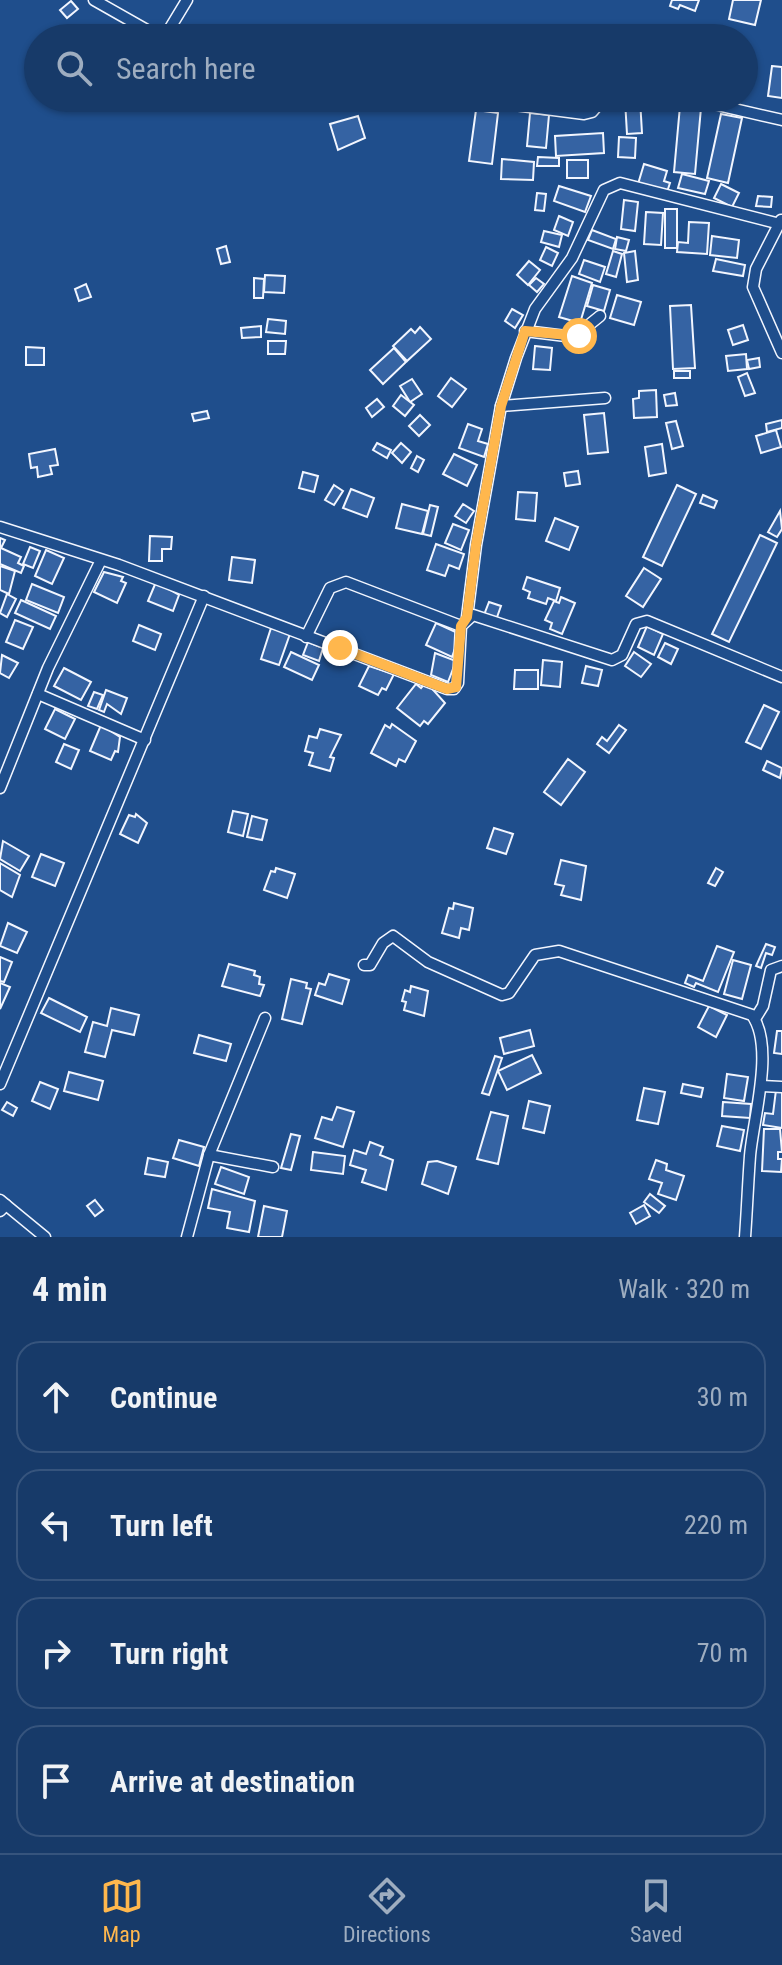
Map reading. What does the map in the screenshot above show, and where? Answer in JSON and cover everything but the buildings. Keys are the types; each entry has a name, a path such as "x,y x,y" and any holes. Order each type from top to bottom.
{"street":[{"path":"94,0 138,24"},
{"path":"172,24 187,0"},
{"path":"568,112 592,112"},
{"path":"747,112 782,120"},
{"path":"0,527 204,596 306,637 379,660 451,690 458,683 464,622 501,406 535,309 572,258 600,196 615,183 781,222 756,269 753,287 782,353"},
{"path":"525,331 574,337 600,316"},
{"path":"501,406 605,398"},
{"path":"0,788 38,694 101,560"},
{"path":"306,637 330,588 346,582 464,622 478,615 612,660 622,655 636,624 647,621 782,677"},
{"path":"0,1084 204,596"},
{"path":"38,694 145,740"},
{"path":"364,965 370,965 383,943 393,936 428,962 502,995 509,993 535,955 559,951 743,1010 755,1019 760,1039 761,1086 750,1155 745,1237"},
{"path":"755,1019 763,1006 771,970 782,966"},
{"path":"187,1237 209,1155 265,1018"},
{"path":"761,1086 782,1087"},
{"path":"209,1155 273,1167"},
{"path":"2,1205 45,1237"}],"route":[{"path":"340,648 379,660 447,689 456,687 460,669 461,626 467,617 476,545 501,406 525,331 579,336"}]}
